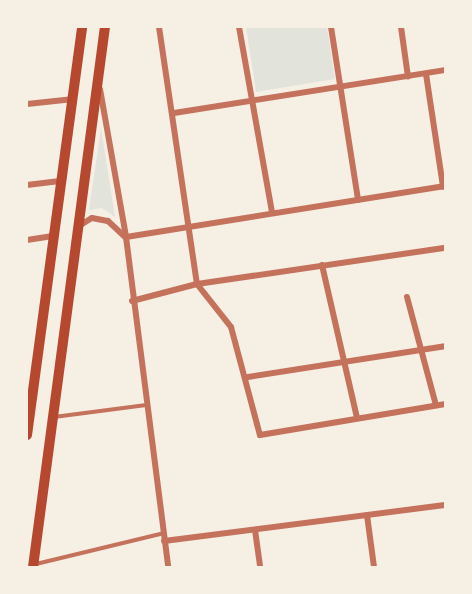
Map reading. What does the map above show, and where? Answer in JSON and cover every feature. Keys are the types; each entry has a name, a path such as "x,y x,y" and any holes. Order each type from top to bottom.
{"main road":[{"path":"27,435 53,237 75,99 82,27"},
{"path":"34,566 76,232 105,27"}],"street":[{"path":"159,27 174,113 187,226 197,284 231,327 248,377 260,435 445,404"},
{"path":"239,27 272,213"},
{"path":"331,27 339,90 358,200"},
{"path":"401,27 408,77"},
{"path":"174,113 339,90 445,70"},
{"path":"76,232 85,221 100,219 126,237 444,186 426,74"},
{"path":"98,77 126,237 132,301 168,567"},
{"path":"27,104 75,99"},
{"path":"27,185 63,181"},
{"path":"27,240 53,237"},
{"path":"132,301 197,284 445,248"},
{"path":"322,265 341,361 357,418"},
{"path":"407,297 436,405"},
{"path":"248,377 445,346"},
{"path":"165,542 445,505"},
{"path":"367,515 374,567"},
{"path":"255,530 260,567"}],"lane":[{"path":"52,418 146,405"},
{"path":"34,566 164,532"}],"shaded area":[{"path":"246,27 327,27 335,79 256,92"},
{"path":"101,128 115,217 102,208 89,210"}]}
